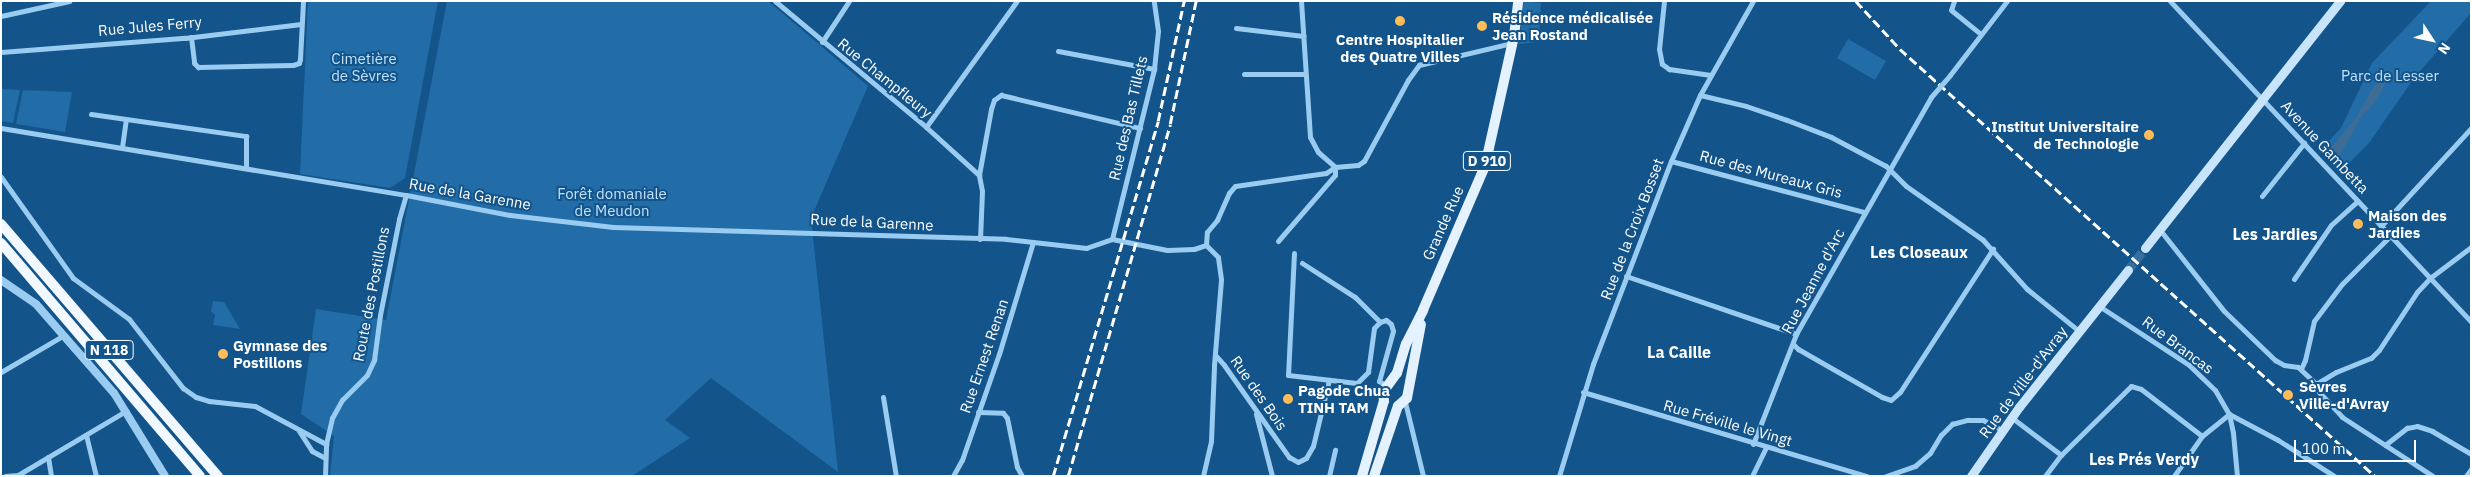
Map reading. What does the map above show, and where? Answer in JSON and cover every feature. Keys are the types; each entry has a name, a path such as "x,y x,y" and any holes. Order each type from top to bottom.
{"highway":[{"name":"N 118","path":"1,224 218,476"},
{"name":"N 118","path":"1,243 200,476"}],"main road":[{"name":"Grande Rue","path":"1389,385 1397,373 1406,344 1423,310 1486,161 1512,43 1518,1"},
{"path":"2145,248 2340,1"},
{"name":"Rue de Ville-d'Avray","path":"1971,476 2011,417 2128,270"},
{"name":"Grande Rue","path":"1407,390 1423,310"},
{"path":"1389,385 1400,383 1407,390"},
{"name":"D 910","path":"1362,476 1384,401 1384,392 1389,385"},
{"name":"D 910","path":"1374,476 1407,390"},
{"path":"1384,401 1391,406 1401,404"}],"street":[{"path":"1,16 69,1"},
{"path":"191,37 194,63 198,67 294,65 299,63 300,59 304,1"},
{"name":"Rue Champfleury","path":"775,1 926,127 979,175"},
{"path":"822,42 849,1"},
{"path":"926,127 1017,1"},
{"name":"Rue des Bas Tillets","path":"1112,239 1154,69 1158,31 1154,1"},
{"path":"1301,1 1310,137 1318,152 1335,166"},
{"path":"1664,1 1659,49 1662,64 1668,69 1711,76"},
{"name":"Rue de la Croix Bosset","path":"1559,476 1583,392 1670,161 1700,95 1753,1"},
{"path":"1954,1 1951,10 1981,34"},
{"name":"Rue Jeanne d'Arc","path":"1753,444 1794,345 1796,334 1888,170 1931,96 2007,1"},
{"name":"Avenue Gambetta","path":"2170,1 2264,99 2471,322"},
{"name":"Rue Jules Ferry","path":"1,52 191,37 301,24"},
{"path":"1236,28 1304,36"},
{"path":"1112,239 1167,250 1194,249 1206,245 1207,232 1217,220 1229,194 1235,186 1326,173 1335,166 1358,165 1364,160 1408,80 1419,65 1512,43"},
{"path":"1058,51 1154,69"},
{"path":"1244,74 1305,74"},
{"path":"980,238 982,191 979,175 991,109 994,100 1000,95 1140,128"},
{"path":"1700,95 1746,106 1831,137 1886,166 1906,186 1993,249 2027,289 2079,331"},
{"path":"91,114 246,136 246,168"},
{"path":"122,147 126,120"},
{"name":"Rue de la Garenne","path":"1,128 406,194 510,216 613,227 808,231 980,238 1086,248 1112,239"},
{"path":"2381,226 2471,128"},
{"path":"2262,196 2304,143"},
{"name":"Rue des Mureaux Gris","path":"1670,161 1864,212"},
{"path":"1278,241 1335,175 1335,166"},
{"path":"1,177 73,278 129,319 183,388 196,397 255,406 326,444"},
{"name":"Route des Postillons","path":"325,476 326,444 332,418 342,400 367,375 374,360 380,315 398,219 406,194"},
{"path":"2294,279 2330,225 2358,201"},
{"path":"2160,230 2224,311 2275,360 2301,369 2316,384 2316,389 2342,416 2433,476"},
{"path":"2301,369 2305,360 2314,321 2342,284 2390,236"},
{"name":"Rue Ernest Renan","path":"953,476 962,460 999,354 1033,242"},
{"name":"Rue des Bois","path":"1206,245 1218,257 1221,279 1216,356 1288,457 1298,462 1302,461 1313,446 1329,380"},
{"path":"2316,384 2336,372 2371,358 2390,334 2417,292 2430,278 2471,247"},
{"path":"1794,345 1798,350 1882,397 1891,400 1900,392 1993,249"},
{"path":"1294,253 1288,375 1357,383 1368,372 1374,328 1380,322 1386,320 1391,324 1393,331 1380,381 1389,385"},
{"path":"1302,263 1355,297 1380,322"},
{"path":"1626,276 1796,334"},
{"path":"1,280 36,304 114,393 165,476"},
{"name":"Rue Brancas","path":"2099,306 2118,316 2204,377 2215,390 2229,414 2234,433 2237,476"},
{"path":"1,372 64,335"},
{"path":"1203,476 1212,441 1216,356"},
{"path":"2045,476 2061,455 2131,386 2141,389 2202,436"},
{"name":"Rue Fréville le Vingt","path":"1583,392 1753,444 1867,476"},
{"path":"883,397 896,476"},
{"path":"1401,404 1423,476"},
{"path":"1254,408 1272,476"},
{"path":"5,476 18,475 126,411"},
{"path":"978,412 1003,413 1007,418 1017,467 1022,476"},
{"path":"2174,476 2202,436 2229,414 2278,440 2334,476"},
{"path":"2011,417 2061,455"},
{"path":"1886,476 1915,466 1930,453 1941,435 1952,424 1968,420 1983,420 2002,430"},
{"path":"2385,445 2407,428 2417,426 2432,431 2471,454"},
{"path":"296,427 312,451 325,458"},
{"path":"86,435 96,476"},
{"path":"1752,476 1766,447"},
{"path":"1329,476 1335,450"},
{"path":"48,458 52,476"},
{"path":"2466,476 2471,469"}],"green space":[{"name":"Cimetière de Sèvres","path":"308,1 438,1 405,178 390,188 300,174"},
{"name":"Forêt domaniale de Meudon","path":"447,1 768,1 868,86 811,218 838,472 711,378 665,420 690,438 632,476 330,476 334,436 301,414 316,309 386,320"},
{"path":"1524,1 1541,3 1539,38 1537,42 1519,44"},
{"name":"Parc de Lesser","path":"2431,1 2471,1 2471,13 2414,78 2369,143 2339,173 2319,151 2341,128 2372,63"},
{"path":"1848,39 1886,61 1875,80 1837,58"},
{"path":"1,89 20,90 13,123 1,121"},
{"path":"23,90 72,92 65,132 16,124"},
{"path":"213,301 224,302 240,329 213,325 215,315 211,311"}],"shaded area":[{"path":"2381,74 2387,76 2386,83 2375,102 2360,118 2342,152 2336,158 2331,156 2329,152 2331,148 2355,119"}],"tunnel":[{"path":"2128,270 2145,248"}],"railway":[{"path":"1053,476 1158,121 1184,1"},
{"path":"1068,476 1170,124 1196,1"},
{"path":"1856,1 1900,49 2375,476"}],"place":[{"name":"Centre Hospitalier des Quatre Villes","path":"1400,21"},
{"name":"Résidence médicalisée Jean Rostand","path":"1482,26"},
{"name":"Institut Universitaire de Technologie","path":"2149,135"},
{"name":"Maison des Jardies","path":"2358,224"},
{"name":"Gymnase des Postillons","path":"223,354"},
{"name":"Sèvres Ville-d'Avray","path":"2288,395"},
{"name":"Pagode Chua TINH TAM","path":"1288,399"}],"district":[{"name":"Les Jardies","path":"2275,234"},
{"name":"Les Closeaux","path":"1919,252"},
{"name":"La Caille","path":"1679,352"},
{"name":"Les Prés Verdy","path":"2144,459"}]}
